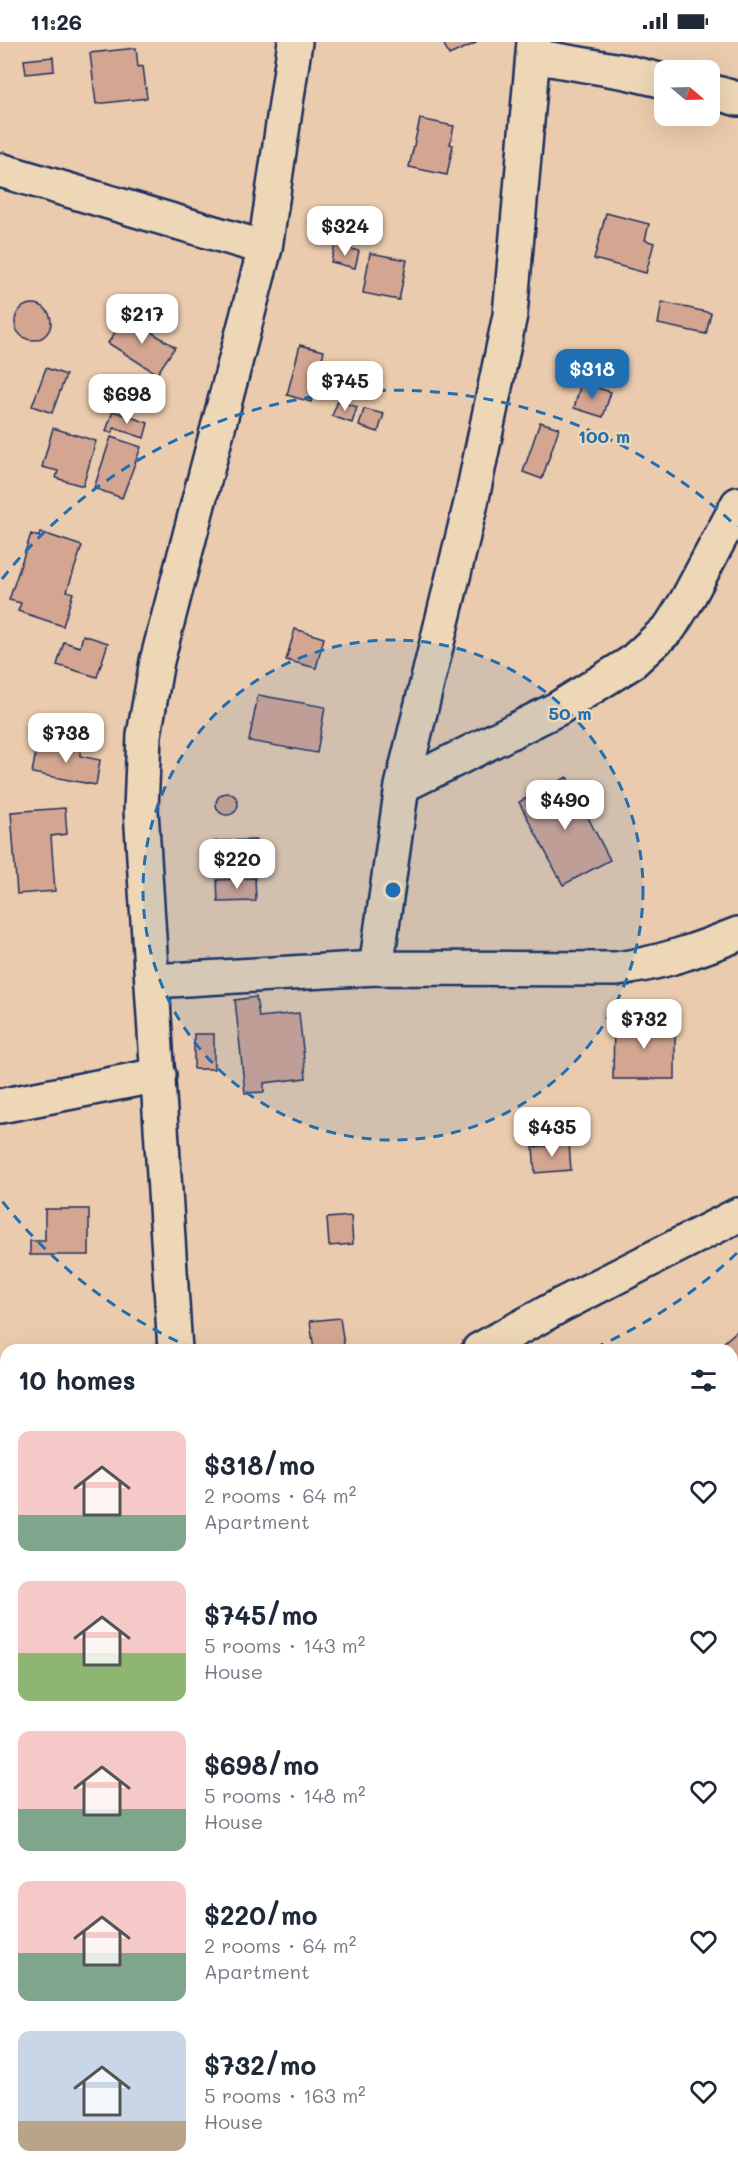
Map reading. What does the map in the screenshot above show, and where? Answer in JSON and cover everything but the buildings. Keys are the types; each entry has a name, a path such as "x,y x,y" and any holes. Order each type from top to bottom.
{"street":[{"path":"175,1344 141,810 144,735 157,661 265,248 290,63 295,42"},
{"path":"376,968 402,786 471,503 510,315 534,49 654,79"},
{"path":"720,94 738,99"},
{"path":"0,170 265,248"},
{"path":"402,786 557,709 631,663 670,627 687,600 738,504"},
{"path":"153,981 376,968 616,969 641,966 688,954 738,934"},
{"path":"0,1106 159,1076"},
{"path":"490,1344 561,1305 738,1215"}]}
